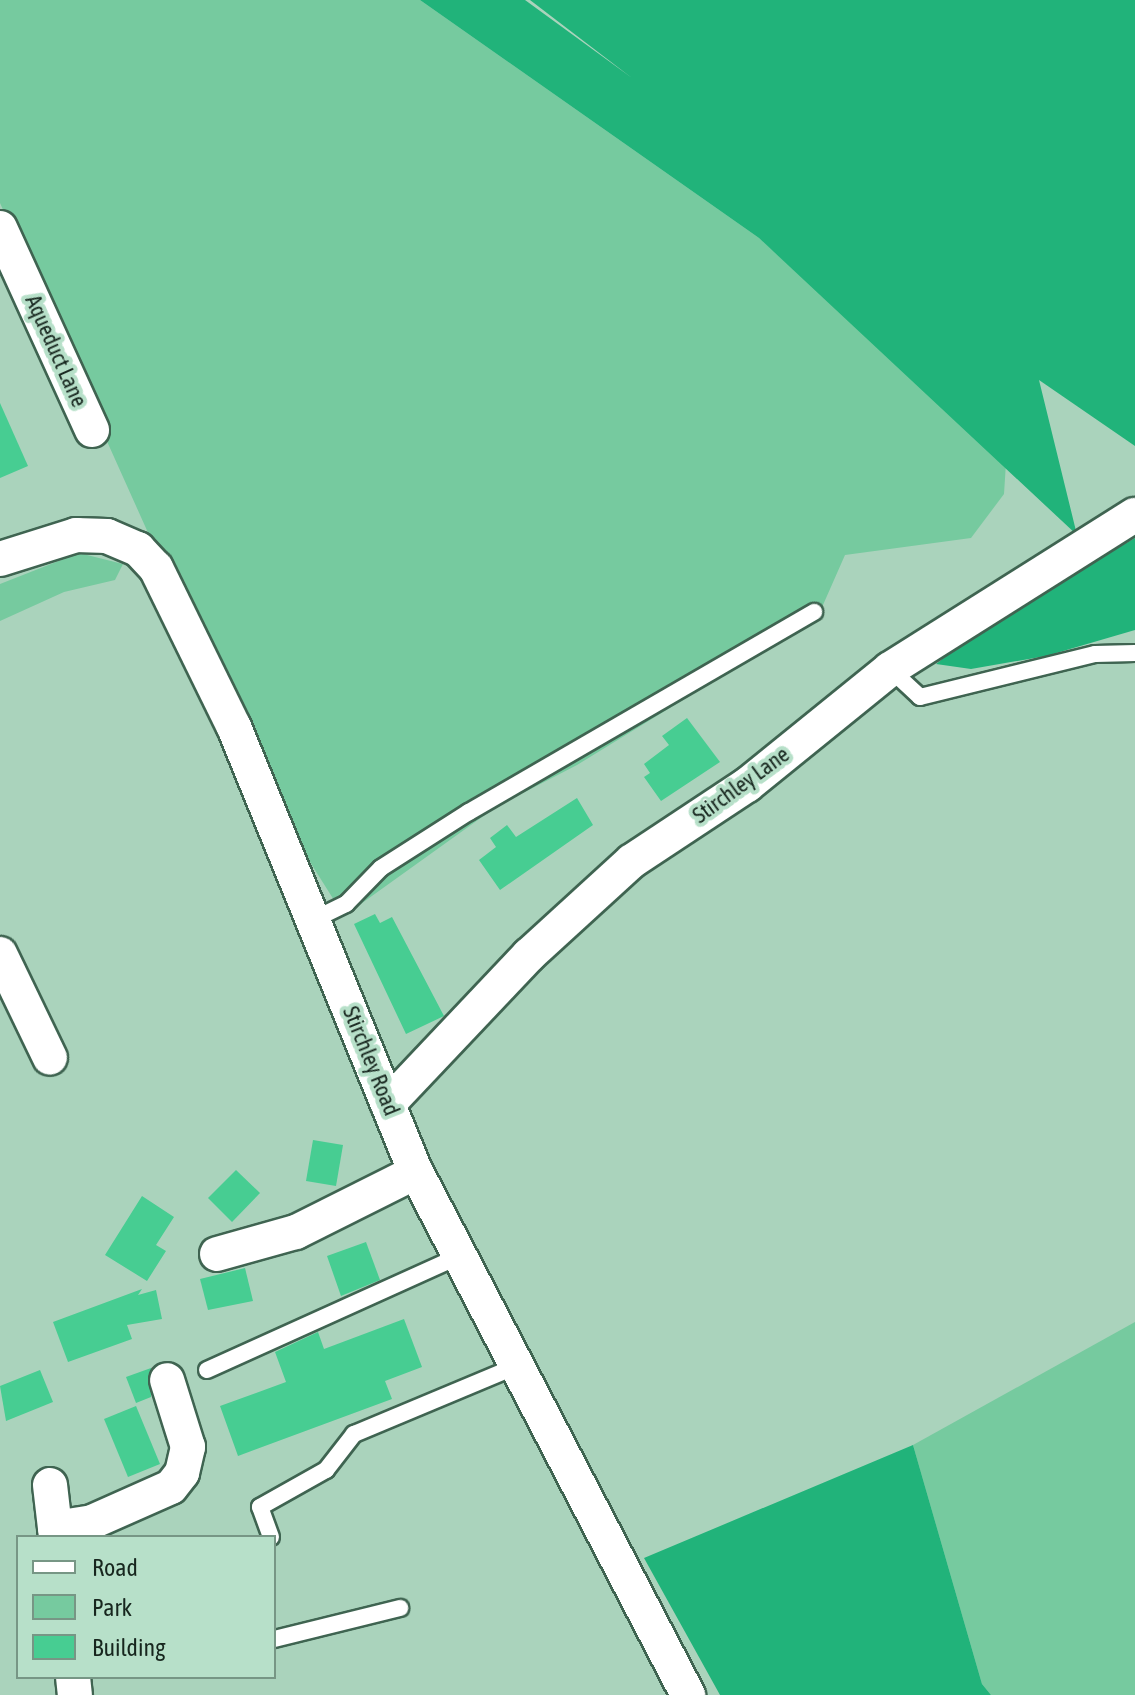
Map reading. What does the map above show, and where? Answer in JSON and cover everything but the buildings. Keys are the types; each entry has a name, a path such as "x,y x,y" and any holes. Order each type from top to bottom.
{"street":[{"name":"Aqueduct Lane","path":"0,228 92,430"},
{"name":"Stirchley Lane","path":"388,1104 529,955 632,861 747,785 890,669 1135,515"},
{"name":"Stirchley Road","path":"0,559 76,535 107,536 138,549 156,568 234,727 416,1172 688,1695"},
{"path":"0,954 50,1058"},
{"path":"217,1254 296,1232 416,1172"},
{"path":"50,1485 56,1532 103,1517 171,1487 182,1473 188,1447 167,1380"}],"lane":[{"path":"313,920 346,904 381,868 469,812 814,612"},
{"path":"890,669 920,697 1095,654 1135,653"},
{"path":"207,1370 460,1256"},
{"path":"270,1535 260,1507 326,1470 354,1434 519,1365"},
{"path":"276,1639 400,1608"}],"green space":[{"path":"0,0 420,0 759,238 1006,463 1004,494 971,538 845,555 819,614 800,628 577,765 496,807 344,916 293,835 211,673 0,203"},
{"path":"420,0 525,0 632,78 530,0 1135,0 1135,446 1039,380 1077,535 759,238"},
{"path":"1135,538 1135,630 1046,656 971,669 936,664 988,623"},
{"path":"79,553 123,564 115,580 64,592 0,621 0,584"},
{"path":"1135,1322 1135,1695 991,1695 982,1684 913,1445"},
{"path":"913,1445 982,1684 991,1695 720,1695 644,1558"}]}
